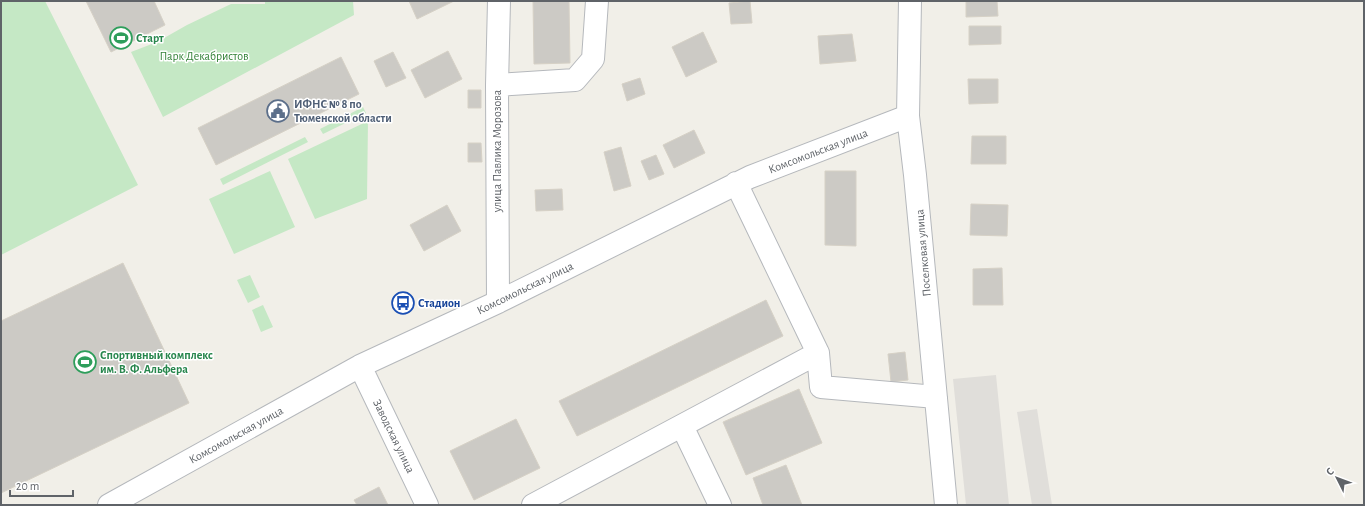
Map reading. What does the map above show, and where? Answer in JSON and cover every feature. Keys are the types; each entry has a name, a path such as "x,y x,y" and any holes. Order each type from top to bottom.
{"street":[{"name":"улица Павлика Морозова","path":"498,302 497,85 499,1"},
{"path":"497,85 574,80 593,59 597,1"},
{"name":"Поселковая улица","path":"910,1 908,116 916,183 946,505"},
{"name":"Комсомольская улица","path":"109,505 360,366 498,302 736,183 908,116"},
{"path":"736,183 818,354 821,387 936,397"},
{"path":"533,505 558,499 682,426 818,354"},
{"name":"Заводская улица","path":"360,366 427,505"},
{"path":"682,426 720,505"}],"shaded area":[{"path":"996,375 1009,505 966,505 953,379"},
{"path":"1037,409 1052,505 1032,505 1017,412"}],"green space":[{"path":"1,1 45,1 138,185 1,255"},
{"name":"Парк Декабристов","path":"265,1 353,1 354,15 163,117 131,52 157,42 187,25 231,4 265,4"},
{"path":"363,107 366,113 323,134 320,129"},
{"path":"368,121 367,199 315,219 288,159"},
{"path":"305,137 308,142 223,185 220,179"},
{"path":"270,171 295,227 234,254 209,199"},
{"path":"250,275 260,297 248,303 237,280"},
{"path":"263,305 273,327 261,332 252,310"}],"building":[{"name":"Старт","path":"86,1 154,1 165,25 111,52"},
{"path":"409,1 454,1 417,19"},
{"path":"533,1 569,1 570,63 534,64"},
{"path":"750,1 752,23 731,24 729,3"},
{"path":"966,1 997,1 998,16 966,17"},
{"path":"969,26 1001,26 1001,44 969,45"},
{"path":"703,32 717,62 686,77 672,47"},
{"path":"852,34 856,61 820,64 818,36"},
{"path":"448,51 462,79 425,98 411,70"},
{"path":"393,52 406,78 386,87 374,61"},
{"name":"ИФНС № 8 по Тюменской области","path":"341,57 359,94 216,165 198,128"},
{"path":"640,78 645,94 627,101 622,84"},
{"path":"968,79 998,79 998,103 969,104"},
{"path":"468,90 481,90 481,108 468,108"},
{"path":"694,130 705,153 674,168 663,145"},
{"path":"972,136 1006,136 1006,164 971,164"},
{"path":"468,143 481,143 482,162 468,162"},
{"path":"621,147 631,186 614,191 604,152"},
{"path":"656,155 664,174 649,180 641,161"},
{"path":"825,171 856,171 856,246 825,245"},
{"path":"562,189 563,210 536,211 535,190"},
{"path":"971,204 1008,205 1007,236 970,235"},
{"path":"447,205 461,231 424,251 410,225"},
{"name":"Спортивный комплекс им. В. Ф. Альфера","path":"123,263 189,403 1,493 1,321"},
{"path":"1002,268 1003,305 973,305 973,269"},
{"path":"766,300 783,336 577,436 559,401"},
{"path":"905,352 908,380 891,382 888,354"},
{"path":"799,389 822,443 746,475 723,422"},
{"path":"516,419 540,468 474,500 450,451"},
{"path":"786,465 802,505 763,505 753,478"},
{"path":"379,487 388,505 357,505 354,500"}],"place":[{"name":"Старт","path":"121,38"},
{"name":"ИФНС № 8 по Тюменской области","path":"278,111"},
{"name":"Стадион","path":"403,303"},
{"name":"Спортивный комплекс им. В. Ф. Альфера","path":"85,362"}]}
